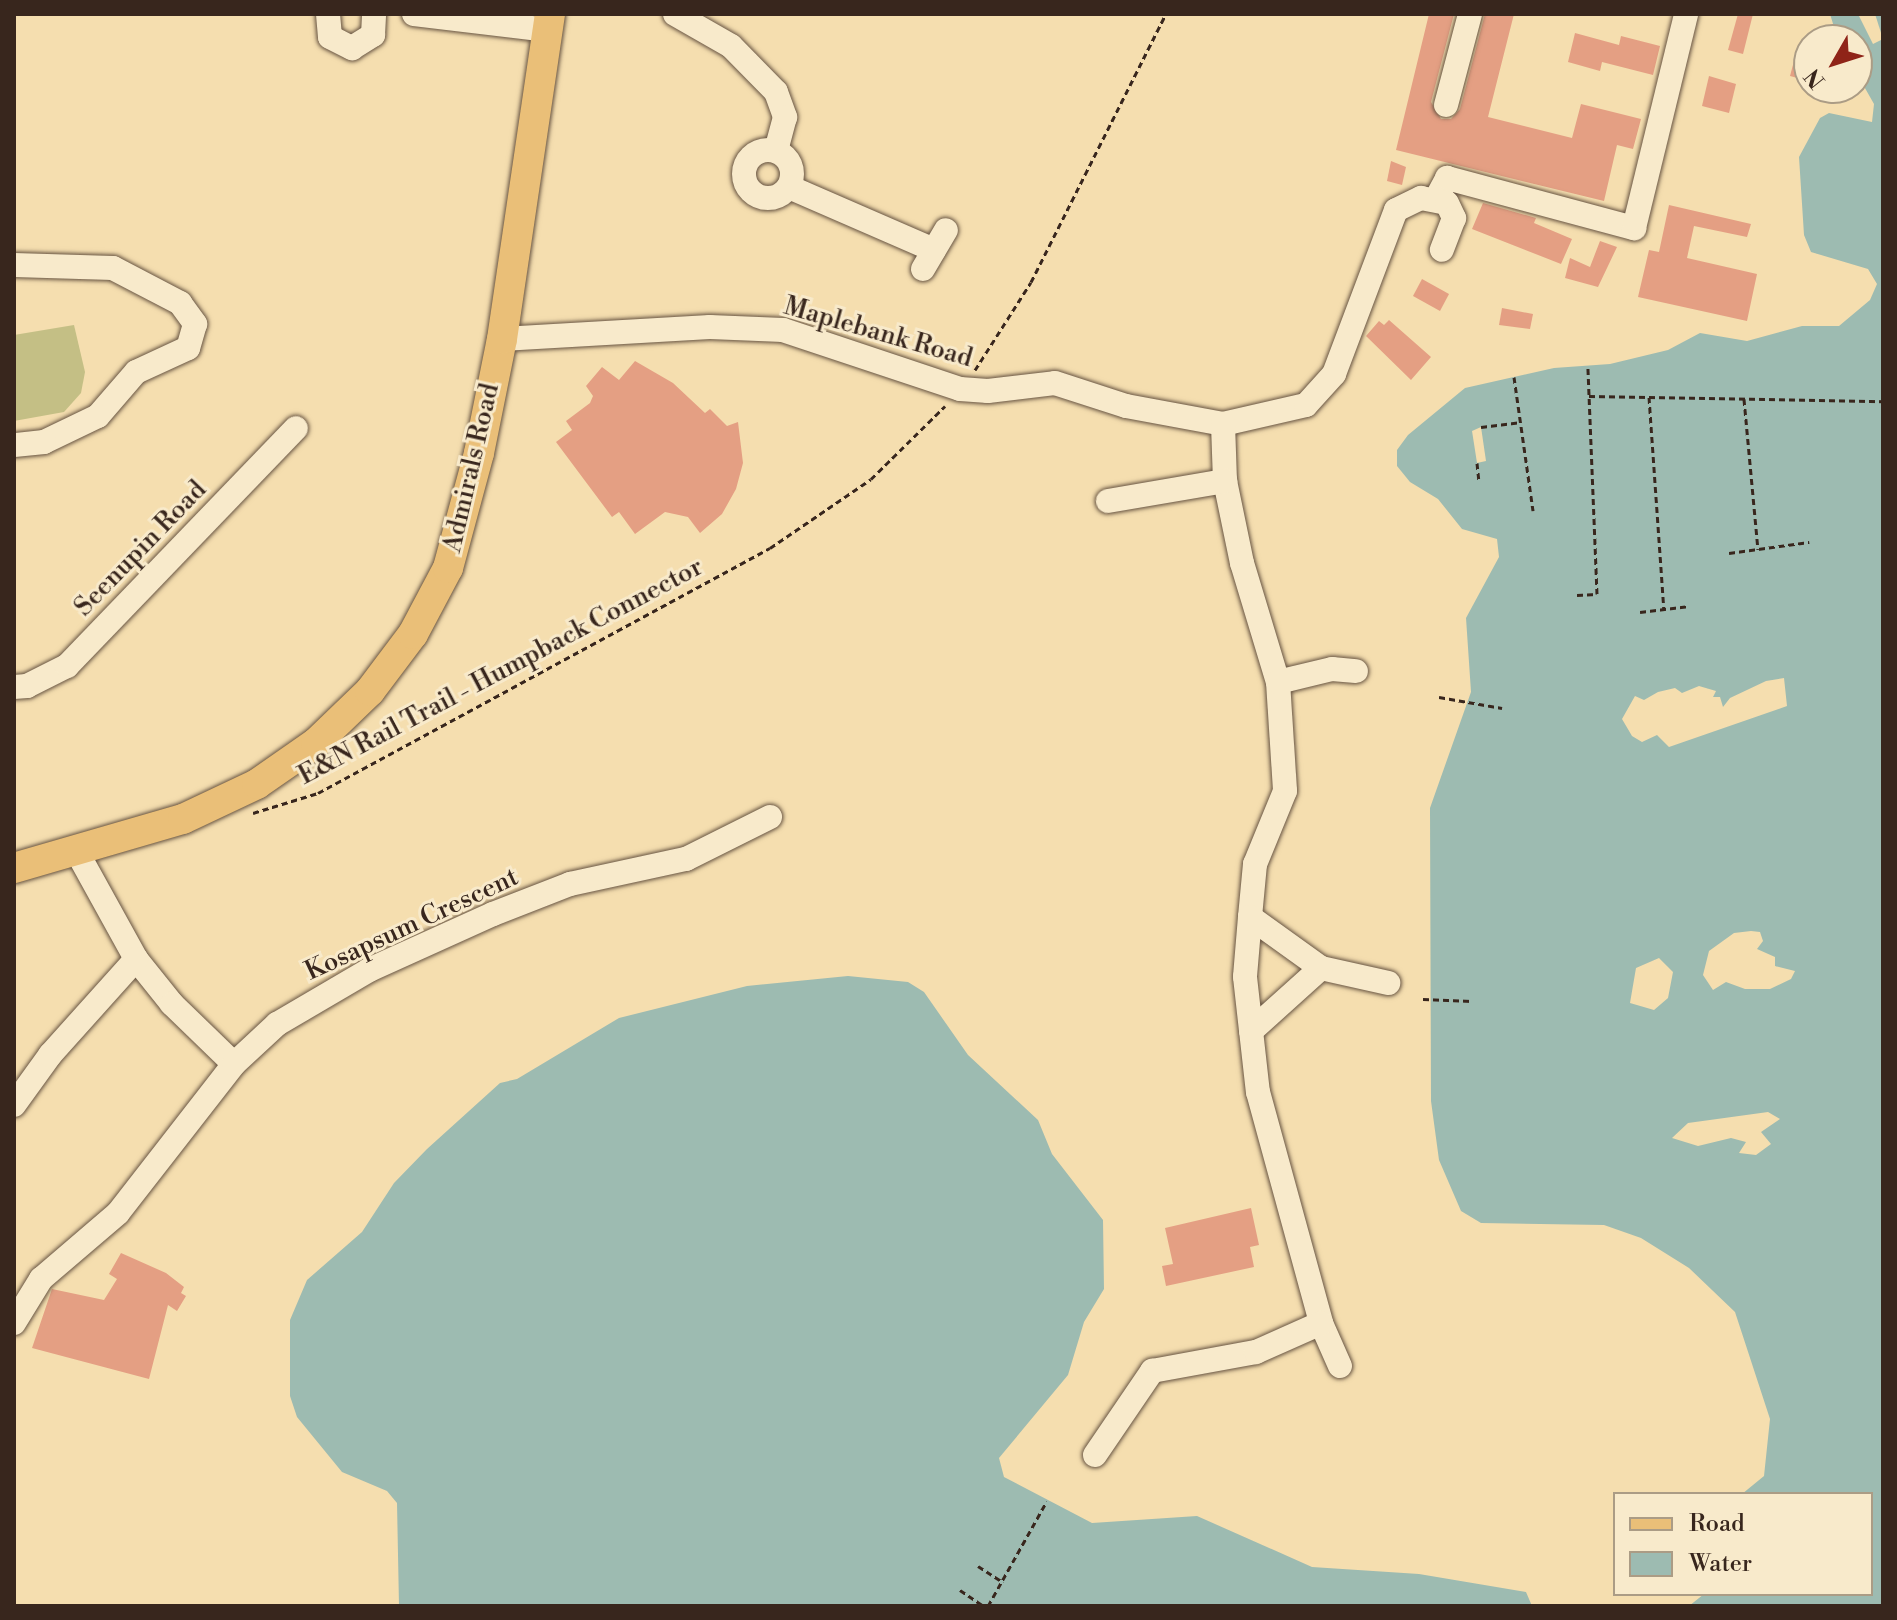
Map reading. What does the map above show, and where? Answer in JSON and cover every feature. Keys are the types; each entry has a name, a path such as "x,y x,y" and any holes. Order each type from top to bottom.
{"main road":[{"name":"Admirals Road","path":"14,868 183,819 257,784 316,743 370,691 413,634 448,568 465,513 502,339 549,22"}],"street":[{"path":"328,14 330,37 352,48 373,35 376,14"},
{"path":"414,14 549,22"},
{"path":"675,14 701,19 776,92 785,117 776,151"},
{"path":"1446,105 1470,14"},
{"name":"Maplebank Road","path":"502,339 710,327 783,330 960,389 988,391 1055,383 1126,406 1223,424 1306,405 1334,374 1389,218 1412,200 1436,199 1447,178 1634,228 1686,14"},
{"path":"789,187 792,169 776,151 761,151 749,160 747,184 767,198 789,187 934,249"},
{"path":"1436,199 1447,203 1454,218 1442,250"},
{"path":"14,265 113,268 180,303 195,324 188,348 136,372 98,416 44,442 14,445"},
{"path":"1223,424 1225,481 1248,589 1278,682 1285,791 1255,864 1250,917 1245,977 1258,1092 1321,1323 1340,1366"},
{"name":"Seenupin Road","path":"14,687 27,686 67,666 296,428"},
{"path":"1108,501 1225,481"},
{"path":"1278,682 1332,669 1356,671"},
{"name":"Kosapsum Crescent","path":"14,1323 41,1279 118,1213 234,1064 277,1024 369,970 570,884 686,859 770,817"},
{"path":"77,852 136,959 172,1004 234,1064"},
{"path":"1250,917 1321,968 1388,983"},
{"path":"14,1105 50,1055 136,959"},
{"path":"1251,1031 1321,968"},
{"path":"1095,1455 1152,1371 1256,1352 1321,1323"}],"path":[{"path":"966,381 1031,282 1166,14"},
{"path":"1577,595 1597,594 1588,366"},
{"path":"1514,377 1533,511"},
{"path":"1589,396 1883,401"},
{"path":"1649,397 1664,609"},
{"path":"1744,399 1758,549"},
{"name":"E&N Rail Trail - Humpback Connector","path":"247,815 318,793 770,548 871,479 949,402"},
{"path":"1481,427 1520,422"},
{"path":"1477,463 1479,481"},
{"path":"1729,553 1809,542"},
{"path":"1640,612 1690,606"},
{"path":"1439,697 1502,708"},
{"path":"1423,999 1472,1001"},
{"path":"960,1590 986,1606 1014,1566 1009,1563 1047,1501"},
{"path":"978,1566 1003,1582"}],"shaded area":[{"path":"74,325 85,372 81,393 64,412 14,421 14,335"}],"water":[{"path":"1830,14 1883,14 1883,1606 1689,1606 1702,1596 1873,1596 1873,1492 1744,1492 1764,1476 1770,1419 1735,1312 1689,1268 1641,1238 1604,1225 1481,1223 1461,1211 1439,1160 1431,1101 1430,808 1471,692 1466,618 1499,557 1497,539 1462,529 1438,499 1410,482 1397,466 1397,450 1408,435 1465,388 1554,368 1610,364 1668,350 1700,333 1747,341 1802,326 1839,326 1870,300 1877,284 1868,269 1811,252 1804,235 1799,157 1820,118 1829,113 1872,122 1873,24 1833,24","holes":["1784,678 1787,706 1669,747 1657,735 1642,742 1632,736 1622,719 1635,696 1644,700 1658,692 1675,688 1682,693 1699,686 1716,691 1713,697 1720,697 1723,707 1730,698 1766,681","1760,932 1763,941 1757,949 1775,957 1775,966 1795,971 1791,979 1770,989 1745,989 1726,982 1713,990 1703,975 1709,951 1734,933","1659,958 1673,972 1668,998 1654,1010 1630,1003 1636,968","1768,1112 1780,1119 1761,1132 1771,1144 1756,1155 1739,1153 1746,1142 1731,1138 1698,1146 1672,1138 1688,1123"]},
{"path":"848,976 908,982 924,992 968,1055 1038,1120 1052,1154 1103,1220 1104,1289 1084,1322 1068,1375 999,1458 1004,1477 1092,1523 1197,1516 1312,1567 1419,1574 1526,1592 1532,1606 399,1606 397,1503 387,1491 342,1472 297,1417 290,1396 290,1320 307,1280 362,1232 394,1183 427,1149 500,1083 517,1079 619,1018 747,986"}],"pier":[{"path":"1858,14 1875,14 1883,39 1873,44 1873,24 1863,24"},
{"path":"1481,427 1486,461 1477,463 1472,431"}],"building":[{"path":"1429,14 1454,14 1431,102 1441,119 1451,119 1460,109 1485,14 1514,14 1488,117 1572,138 1581,104 1641,119 1633,149 1617,145 1604,201 1396,150"},
{"path":"1738,14 1753,14 1743,54 1728,50"},
{"path":"1575,33 1619,45 1621,36 1660,46 1653,75 1602,62 1600,71 1568,62"},
{"path":"1709,76 1736,84 1729,113 1702,106"},
{"path":"1391,161 1406,167 1402,185 1387,181"},
{"path":"1483,203 1536,218 1534,223 1572,239 1561,264 1472,229"},
{"path":"1669,205 1751,224 1747,237 1694,226 1687,258 1757,274 1747,321 1638,297 1649,250 1659,252"},
{"path":"1600,241 1617,247 1598,287 1565,278 1570,258 1590,267"},
{"path":"1422,279 1449,294 1440,311 1413,296"},
{"path":"1502,308 1533,314 1530,329 1499,325"},
{"path":"1389,320 1431,357 1411,380 1366,336 1379,321 1384,325"},
{"path":"635,361 673,383 705,413 710,409 727,426 738,422 743,463 736,489 722,514 700,533 688,517 665,512 635,534 619,512 612,517 556,442 572,430 566,421 590,403 593,396 586,386 602,367 619,380"},
{"path":"1251,1208 1259,1245 1250,1247 1254,1267 1166,1286 1162,1266 1173,1264 1165,1228"},
{"path":"121,1253 166,1273 184,1287 181,1293 186,1296 177,1311 168,1305 149,1379 32,1348 52,1289 104,1300 117,1279 109,1274"}]}
